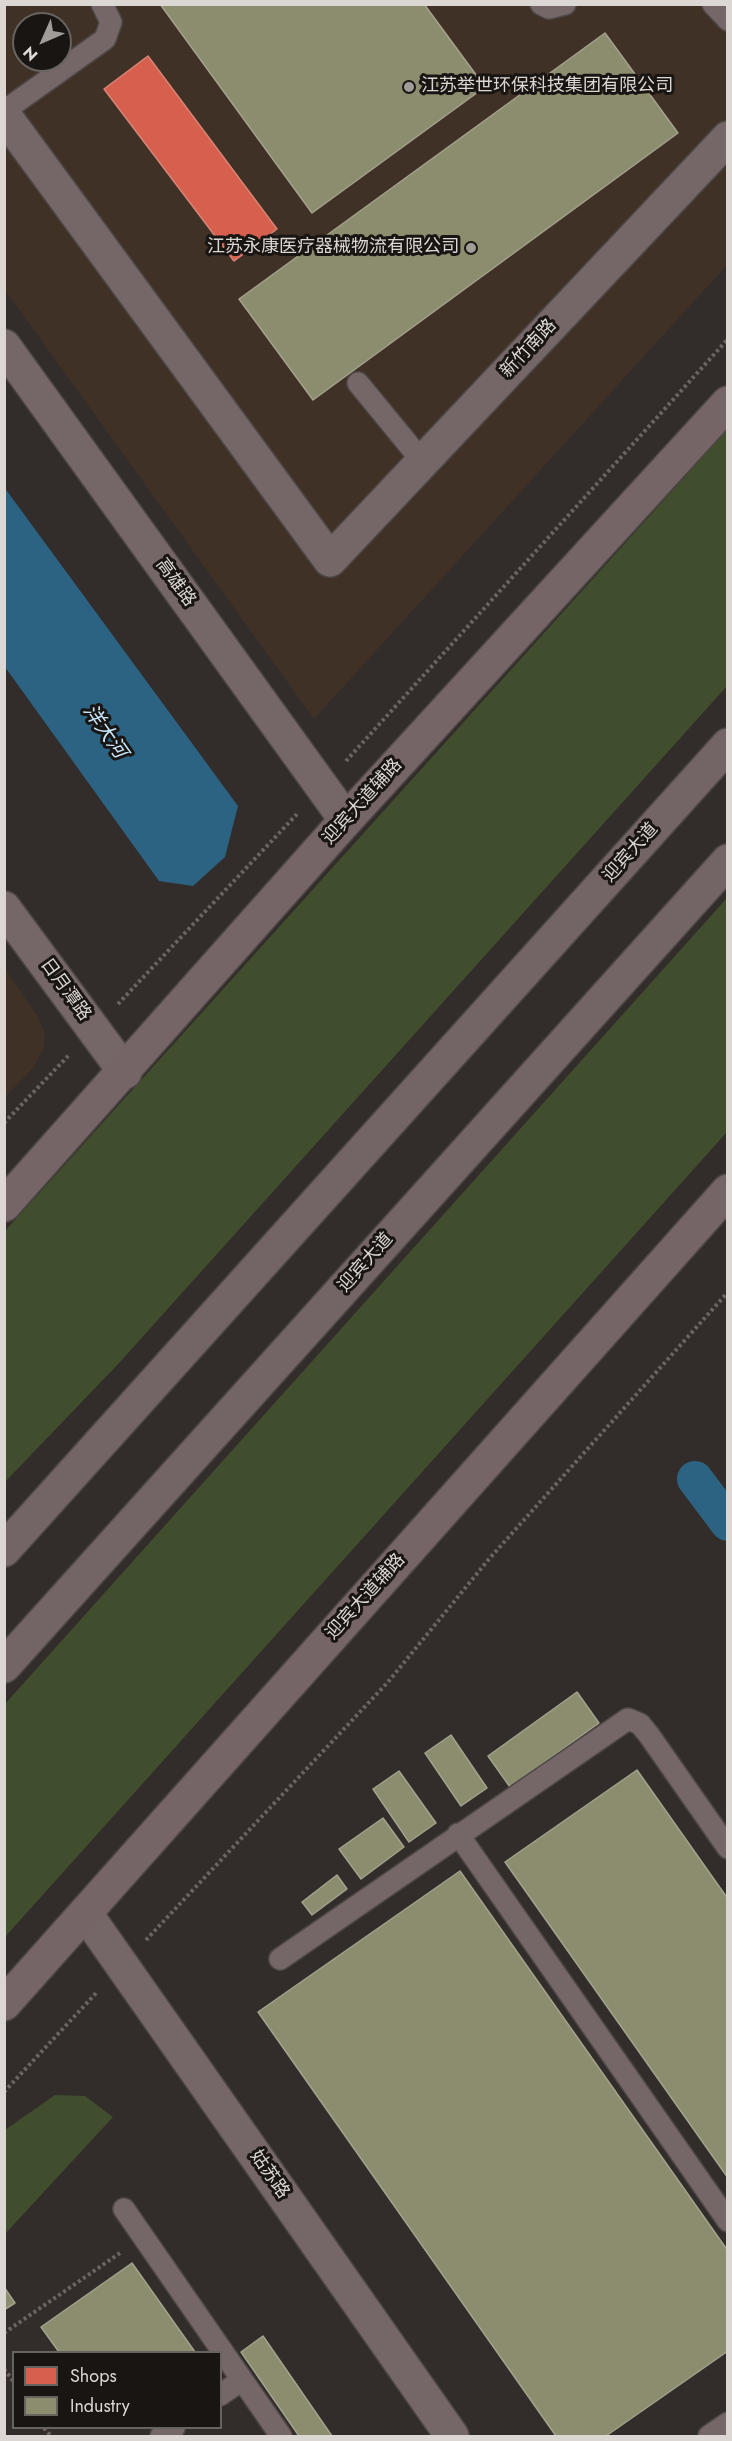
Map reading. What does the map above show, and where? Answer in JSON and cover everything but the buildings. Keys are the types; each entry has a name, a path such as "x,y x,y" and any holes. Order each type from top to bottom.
{"highway":[{"name":"迎宾大道","path":"4,1550 728,745"},
{"name":"迎宾大道","path":"4,1666 728,861"}],"main road":[{"name":"迎宾大道辅路","path":"4,1205 346,820 728,403"},
{"name":"迎宾大道辅路","path":"4,2004 728,1191"}],"street":[{"name":"新竹南路","path":"4,113 330,560 728,138"},
{"name":"高雄路","path":"4,346 346,820"},
{"name":"日月潭路","path":"4,908 124,1071"},
{"name":"姑苏路","path":"86,1914 452,2436"}],"lane":[{"path":"4,113 105,39 111,22 102,4"},
{"path":"541,4 549,8 565,4"},
{"path":"713,4 728,20"},
{"path":"358,383 422,461"},
{"path":"280,1959 458,1834 628,1719 639,1724 649,1735 728,1848"},
{"path":"458,1834 728,2222"},
{"path":"124,2209 222,2351"},
{"path":"222,2351 281,2436"},
{"path":"222,2394 242,2380"},
{"path":"709,2436 728,2424"}],"path":[{"path":"4,1123 322,787 728,339"},
{"path":"4,2092 388,1682 489,1559 728,1292"},
{"path":"4,2333 143,2237"}],"shaded area":[{"path":"4,5 727,5 727,265 314,719 5,290"},
{"path":"5,969 37,1015 45,1033 44,1047 33,1068 5,1097"}],"green space":[{"path":"727,430 727,686 120,1362 5,1482 5,1231"},
{"path":"727,898 727,1132 5,1937 5,1704"},
{"path":"55,2095 85,2096 113,2117 5,2234 5,2130"}],"water":[{"path":"4,487 238,806 225,857 193,886 159,881 5,667"}],"waterway":[{"name":"洋大河","path":"695,1479 728,1523"}],"place":[{"name":"江苏举世环保科技集团有限公司","path":"409,87"},
{"name":"江苏永康医疗器械物流有限公司","path":"471,248"}]}
